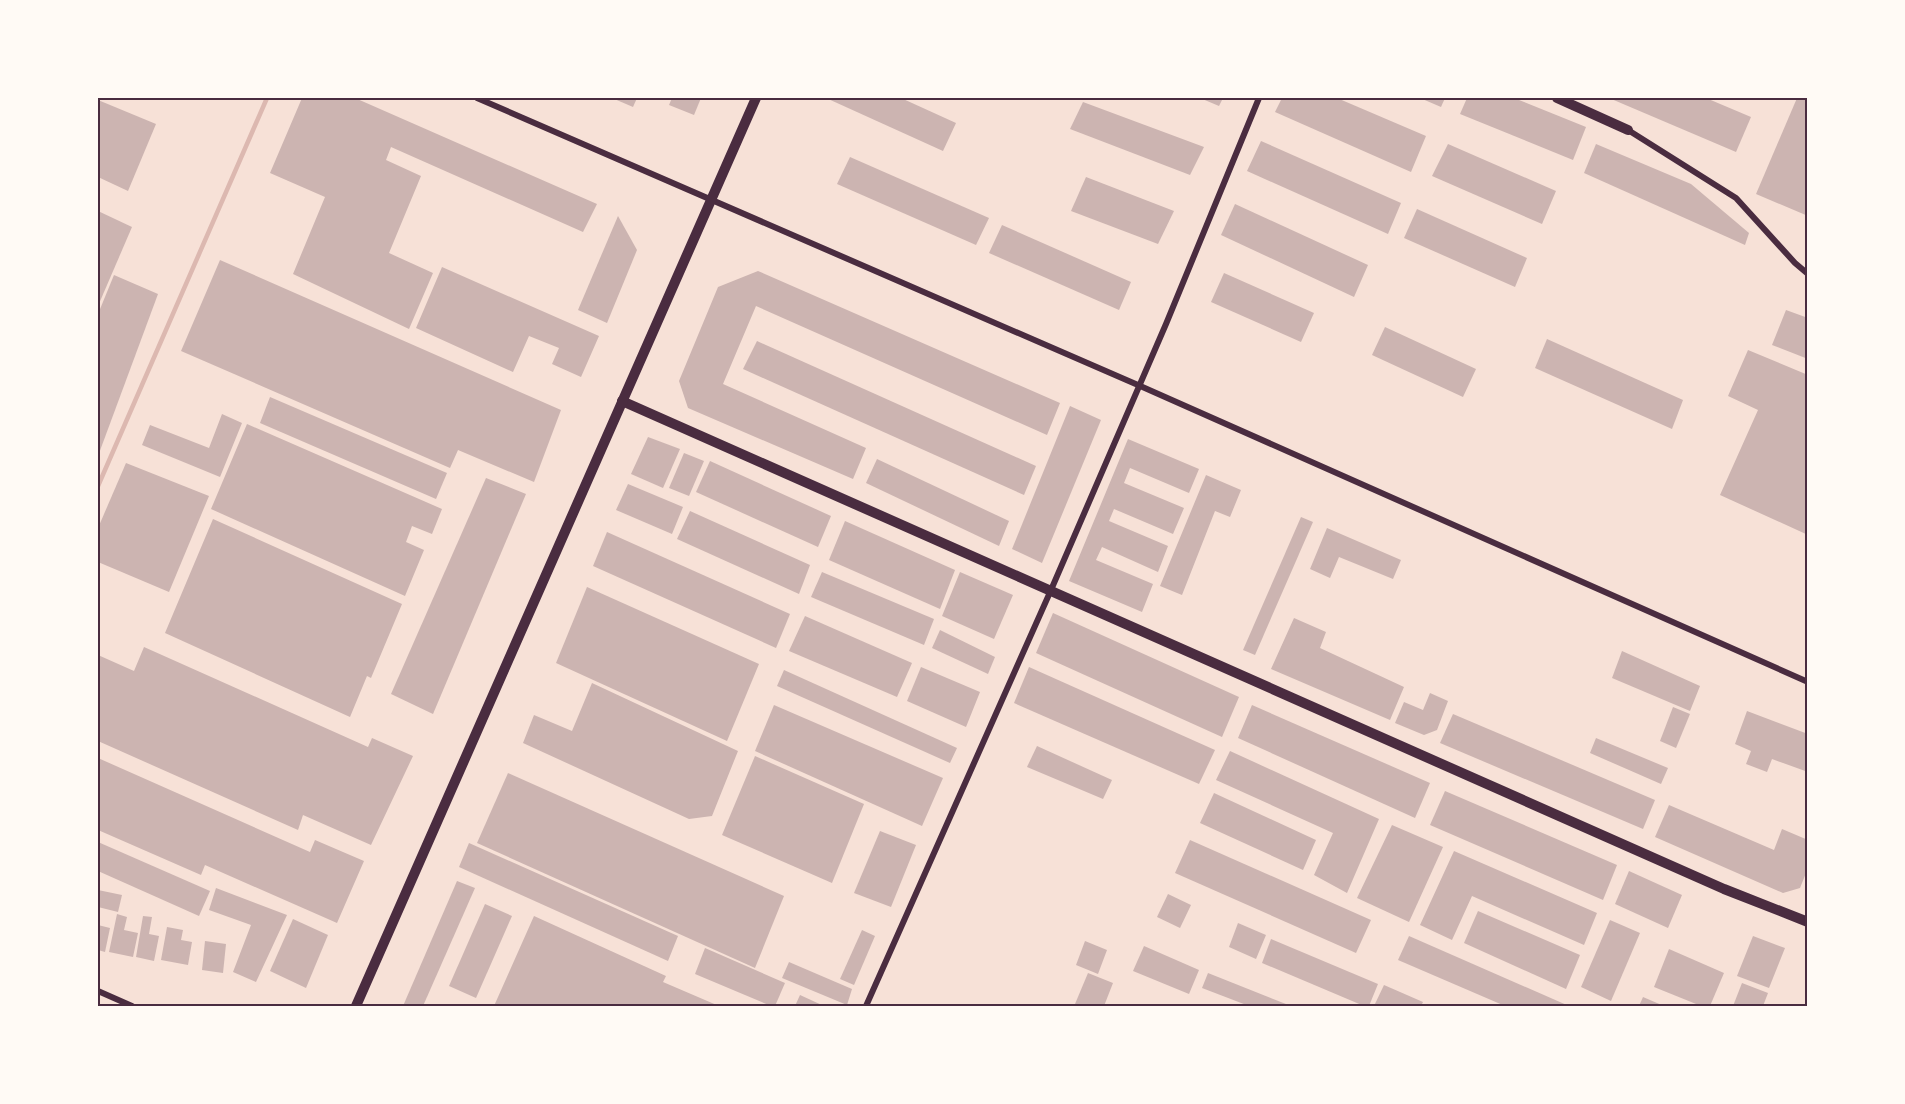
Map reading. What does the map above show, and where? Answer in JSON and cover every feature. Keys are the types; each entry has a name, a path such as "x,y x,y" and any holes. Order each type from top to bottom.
{"street":[{"path":"477,98 1138,385 1808,681"},
{"path":"356,1006 756,98"},
{"path":"866,1006 1051,590 1166,324 1259,98"},
{"path":"1557,98 1628,130 1736,198 1795,263 1808,274"},
{"path":"622,401 1713,884 1808,922"},
{"path":"98,991 132,1006"}],"building":[{"path":"302,98 355,98 597,204 583,232 391,147 386,160 421,176 389,253 433,273 409,329 293,274 325,197 270,173"},
{"path":"612,98 637,98 633,107"},
{"path":"672,98 701,98 694,115 669,105"},
{"path":"826,98 901,98 956,123 943,151"},
{"path":"1200,98 1223,98 1219,106"},
{"path":"1282,98 1337,98 1426,136 1411,172 1275,112"},
{"path":"1420,98 1445,98 1441,107"},
{"path":"1467,98 1514,98 1586,127 1573,160 1460,114"},
{"path":"1609,98 1706,98 1751,117 1736,152"},
{"path":"1797,98 1808,98 1808,216 1756,194"},
{"path":"98,100 156,124 128,191 98,177"},
{"path":"1083,102 1204,147 1190,175 1070,129"},
{"path":"1261,141 1401,203 1388,234 1247,171"},
{"path":"1448,144 1556,191 1542,224 1432,176"},
{"path":"1596,144 1691,184 1749,233 1745,245 1584,173"},
{"path":"850,157 989,218 976,245 837,184"},
{"path":"1086,177 1174,211 1158,244 1071,211"},
{"path":"1235,204 1368,265 1354,297 1221,235"},
{"path":"1417,209 1527,258 1515,287 1404,238"},
{"path":"98,211 132,227 98,306"},
{"path":"618,216 637,250 607,323 578,310"},
{"path":"1002,225 1131,282 1119,310 989,253"},
{"path":"220,260 561,410 534,482 458,450 450,468 181,351"},
{"path":"442,267 599,336 581,377 552,364 559,348 529,336 513,372 416,328"},
{"path":"758,271 1060,403 1047,435 756,306 723,384 866,448 853,479 688,408 679,381 718,287"},
{"path":"1224,273 1314,313 1301,342 1211,302"},
{"path":"114,275 158,294 98,456 98,314"},
{"path":"1786,310 1808,318 1808,359 1772,345"},
{"path":"1385,327 1476,369 1463,397 1372,355"},
{"path":"1547,339 1683,400 1672,429 1535,368"},
{"path":"757,341 1036,466 1024,495 743,369"},
{"path":"1748,350 1808,375 1808,535 1720,495 1758,410 1728,396"},
{"path":"270,397 447,473 436,499 260,423"},
{"path":"1070,406 1101,420 1042,563 1012,549"},
{"path":"222,414 242,423 220,477 142,445 150,425 209,448"},
{"path":"247,424 442,509 432,534 412,526 406,542 424,550 405,596 211,509"},
{"path":"648,437 680,449 663,488 631,474"},
{"path":"1128,439 1199,469 1189,493 1130,468 1124,483 1184,508 1173,534 1114,509 1109,521 1168,546 1158,572 1102,547 1096,560 1153,584 1142,612 1069,581"},
{"path":"684,453 704,461 689,496 669,488"},
{"path":"877,459 1009,521 999,546 866,483"},
{"path":"710,461 831,516 818,547 696,492"},
{"path":"126,463 209,496 169,592 98,562 98,528"},
{"path":"1206,475 1241,490 1230,517 1215,511 1182,595 1160,586"},
{"path":"486,478 526,494 433,714 391,694"},
{"path":"628,484 683,507 672,534 616,510"},
{"path":"690,511 810,565 799,594 677,539"},
{"path":"1301,517 1313,522 1255,655 1243,650"},
{"path":"213,519 402,604 371,678 367,676 350,717 165,633"},
{"path":"845,521 955,570 940,609 829,560"},
{"path":"1327,528 1401,560 1393,579 1339,557 1330,578 1310,569"},
{"path":"607,532 790,614 776,648 593,566"},
{"path":"822,572 934,619 924,645 811,597"},
{"path":"960,572 1013,595 994,639 942,616"},
{"path":"587,587 759,664 727,741 556,663"},
{"path":"1053,613 1239,697 1222,737 1036,653"},
{"path":"805,616 912,663 897,697 789,651"},
{"path":"1294,618 1326,632 1320,648 1404,687 1390,720 1271,669"},
{"path":"940,630 995,657 988,674 932,648"},
{"path":"144,647 368,747 372,738 413,756 371,845 303,815 298,830 98,741 98,655 134,671"},
{"path":"1622,651 1700,686 1690,711 1612,678"},
{"path":"921,667 980,692 966,727 907,701"},
{"path":"1029,667 1215,750 1199,784 1014,703"},
{"path":"784,670 957,748 950,763 777,686"},
{"path":"592,683 738,751 712,816 689,819 523,743 534,715 572,731"},
{"path":"1430,693 1448,701 1437,730 1424,735 1395,723 1404,702 1423,710"},
{"path":"774,705 943,778 922,826 755,751"},
{"path":"1252,705 1430,783 1415,818 1238,738"},
{"path":"1673,707 1690,714 1676,748 1660,741"},
{"path":"1747,711 1808,734 1808,772 1772,759 1767,772 1746,764 1751,751 1735,744"},
{"path":"1453,714 1655,800 1643,829 1440,743"},
{"path":"1596,738 1668,768 1661,784 1590,753"},
{"path":"1037,746 1112,780 1103,799 1027,767"},
{"path":"1230,751 1379,819 1347,893 1314,875 1333,833 1216,780"},
{"path":"755,756 864,804 832,883 722,835"},
{"path":"98,758 310,852 315,840 364,861 337,923 205,865 201,875 98,830"},
{"path":"508,773 784,896 755,968 477,843"},
{"path":"1445,791 1617,865 1603,900 1430,825"},
{"path":"1214,793 1316,840 1303,870 1200,823"},
{"path":"1669,805 1774,850 1782,829 1808,840 1808,868 1800,888 1783,893 1655,837"},
{"path":"1392,825 1443,847 1409,922 1357,898"},
{"path":"880,831 916,845 891,907 854,893"},
{"path":"1190,840 1371,920 1356,953 1175,873"},
{"path":"98,842 210,891 199,916 98,871"},
{"path":"469,843 678,936 668,961 459,867"},
{"path":"1454,851 1597,913 1584,945 1472,896 1452,940 1420,925"},
{"path":"1629,871 1682,895 1668,928 1615,904"},
{"path":"457,881 475,888 423,1006 403,1006"},
{"path":"216,888 287,915 256,982 233,972 251,925 209,910"},
{"path":"98,890 122,895 118,912 98,907"},
{"path":"1168,894 1191,905 1180,928 1157,917"},
{"path":"485,904 512,916 476,998 449,986"},
{"path":"1478,911 1580,955 1566,989 1464,943"},
{"path":"117,914 127,917 124,930 138,933 133,957 109,952"},
{"path":"143,916 152,917 149,934 159,936 154,961 136,957"},
{"path":"534,916 666,976 663,982 719,1006 494,1006"},
{"path":"293,919 328,935 306,988 270,971"},
{"path":"1610,920 1640,933 1611,1001 1581,987"},
{"path":"1238,923 1266,935 1256,959 1229,947"},
{"path":"98,925 110,928 105,952 98,950"},
{"path":"167,927 183,930 181,940 192,942 188,965 161,960"},
{"path":"862,930 875,936 854,985 840,979"},
{"path":"1409,936 1569,1006 1505,1006 1398,960"},
{"path":"1753,936 1785,948 1769,988 1737,976"},
{"path":"1271,939 1378,984 1369,1006 1364,1006 1262,963"},
{"path":"205,941 226,944 223,973 202,970"},
{"path":"1085,941 1107,950 1098,974 1076,965"},
{"path":"1144,946 1199,970 1189,994 1133,971"},
{"path":"705,948 785,983 775,1006 695,974"},
{"path":"1669,949 1724,973 1710,1006 1701,1006 1654,987"},
{"path":"789,962 852,989 847,1005 782,978"},
{"path":"1088,973 1113,983 1104,1006 1075,1004"},
{"path":"1208,973 1291,1006 1249,1006 1202,988"},
{"path":"1742,983 1768,993 1763,1006 1733,1006"},
{"path":"1384,985 1423,1002 1421,1006 1374,1006"},
{"path":"800,995 824,1006 795,1006"},
{"path":"1643,997 1664,1006 1639,1006"}],"waterway":[{"path":"98,486 267,98"}]}
